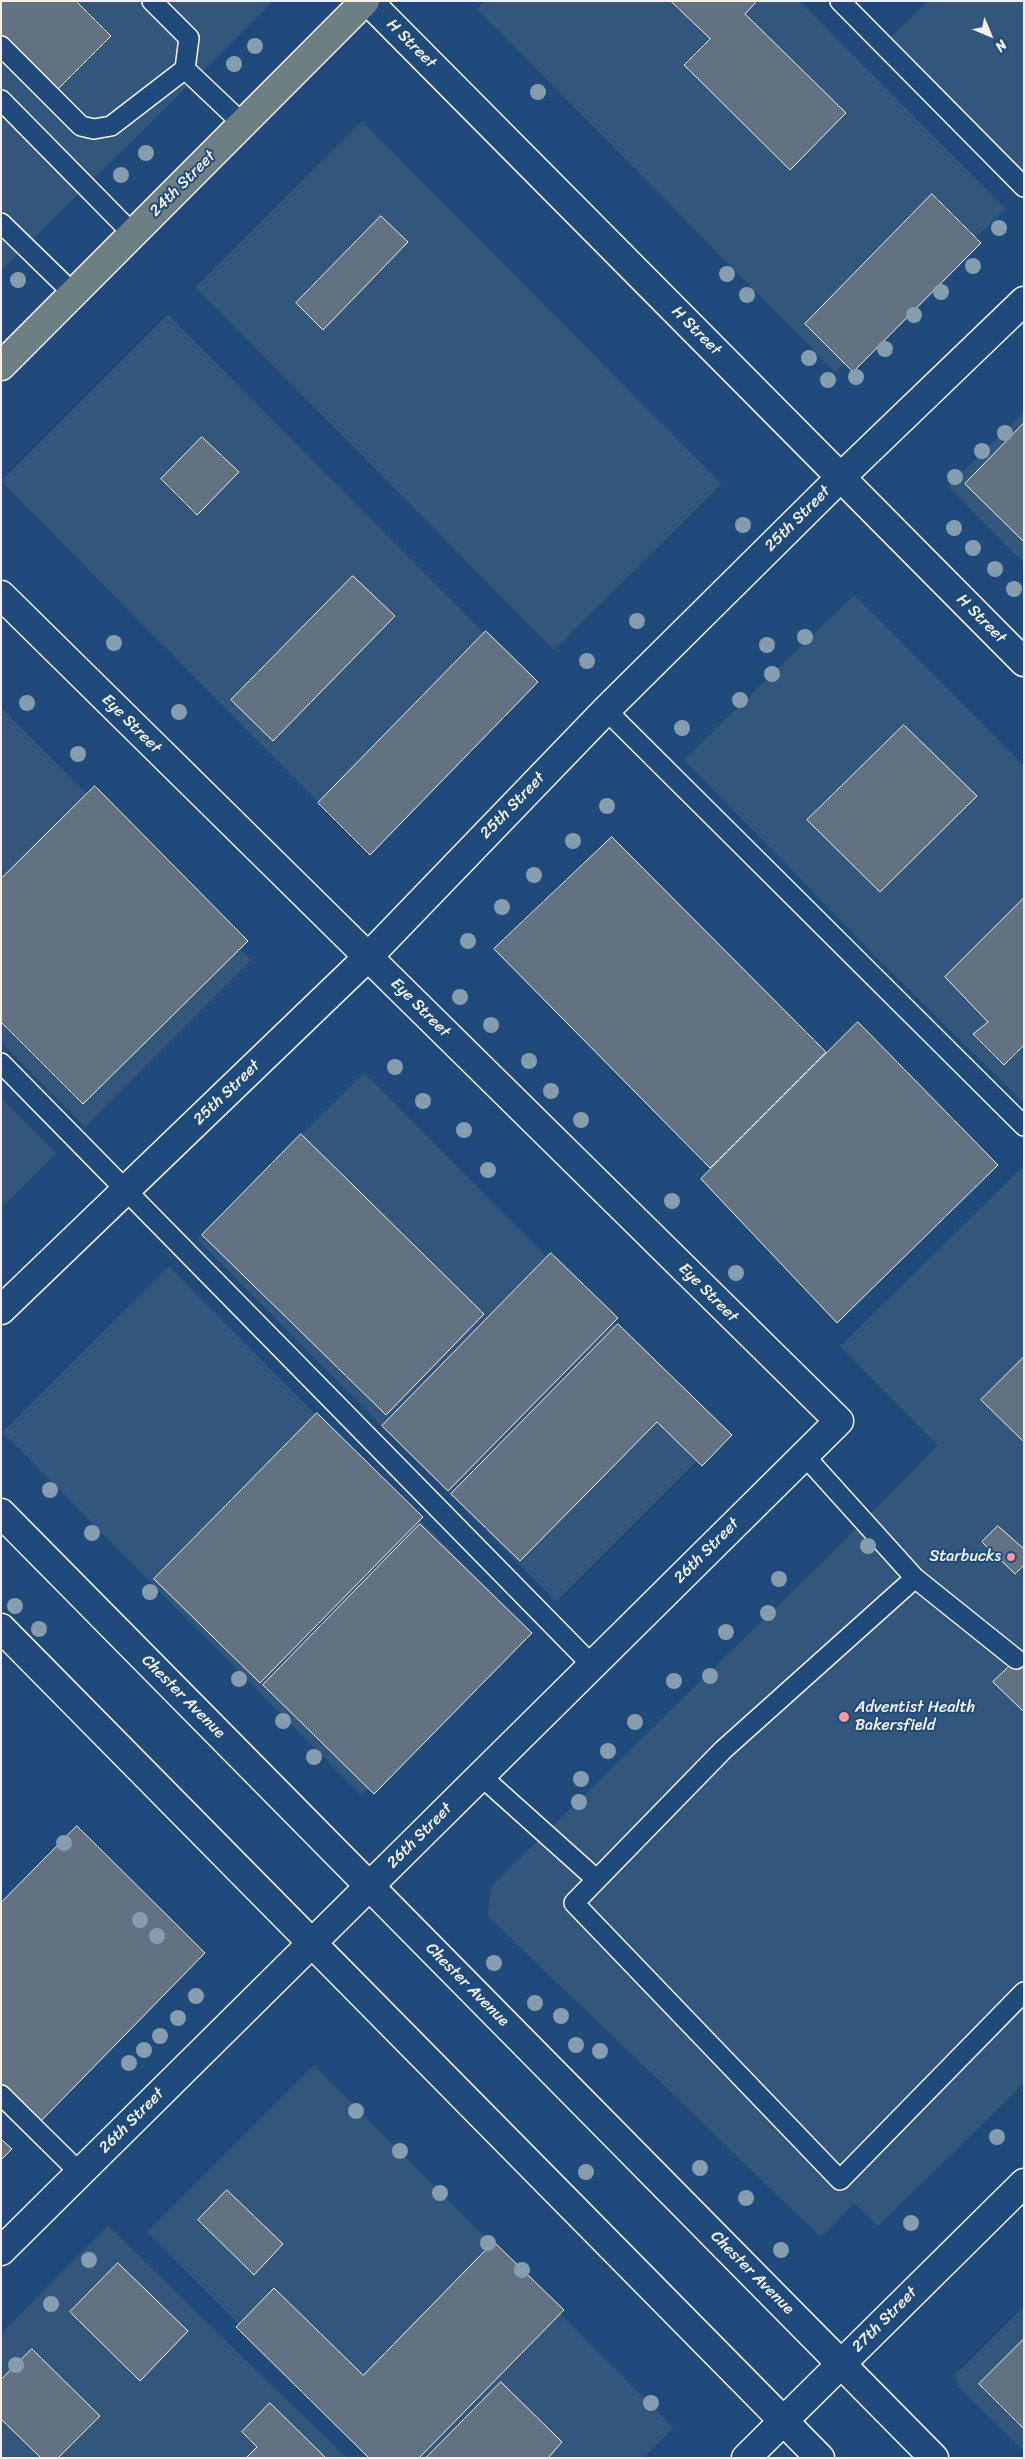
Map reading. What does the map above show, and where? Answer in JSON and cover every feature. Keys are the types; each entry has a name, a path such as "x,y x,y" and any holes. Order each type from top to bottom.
{"main road":[{"name":"24th Street","path":"1,366 367,1"}],"street":[{"name":"H Street","path":"367,1 1024,662"},
{"name":"25th Street","path":"1,1310 368,957 606,710 841,477 1024,301"},
{"name":"Eye Street","path":"1,595 838,1421"},
{"name":"26th Street","path":"1,2251 838,1421"},
{"name":"Chester Avenue","path":"1,1513 934,2458"},
{"path":"1,1628 820,2458"},
{"name":"27th Street","path":"746,2458 1024,2182"}],"lane":[{"path":"1,46 82,126 94,128 111,126 185,68 189,38 152,1"},
{"path":"840,1 1024,187"},
{"path":"185,68 243,124"},
{"path":"1,100 134,234"},
{"path":"1,223 74,294"},
{"path":"606,710 1024,1126"},
{"path":"1,1063 592,1665"},
{"path":"804,1455 915,1578 1016,1659"},
{"path":"915,1578 723,1750 574,1903 840,2180 1024,1992"},
{"path":"480,1775 596,1879"},
{"path":"1,2095 80,2173"}],"shaded area":[{"path":"1,1 273,1 1,271"},
{"path":"485,1 800,1 1006,209 835,372 477,9"},
{"path":"928,1 1024,1 1024,173 890,38"},
{"path":"362,121 722,484 554,650 195,287"},
{"path":"168,314 527,677 359,843 1,481"},
{"path":"1024,412 1024,563 948,486"},
{"path":"854,595 1024,766 1024,1103 880,961 684,760"},
{"path":"1,707 251,960 85,1127 1,1042"},
{"path":"364,1073 723,1435 556,1602 197,1239"},
{"path":"1,1098 56,1153 1,1208"},
{"name":"Adventist Health Bakersfield","path":"1024,1166 1024,2083 878,2226 854,2203 821,2237 488,1916 491,1886 837,1548 938,1445 840,1346"},
{"path":"169,1266 528,1629 361,1795 2,1432"},
{"path":"314,2065 674,2428 643,2458 371,2458 147,2232"},
{"path":"108,2226 347,2458 1,2458 1,2334"},
{"path":"1024,2306 1024,2451 958,2387 955,2375"}],"building":[{"path":"1,1 76,1 111,36 58,89 1,34"},
{"path":"671,1 757,1 745,14 846,113 790,170 684,65 710,39"},
{"path":"932,194 981,243 853,372 805,324"},
{"path":"381,216 408,242 323,330 296,303"},
{"path":"1024,423 1024,542 965,484"},
{"path":"202,437 239,472 197,515 161,479"},
{"path":"353,576 395,616 273,741 231,700"},
{"path":"486,631 538,682 370,855 318,803"},
{"path":"904,725 977,796 880,892 807,820"},
{"path":"95,786 248,941 83,1104 1,1022 1,879"},
{"path":"612,837 826,1052 710,1168 494,949"},
{"path":"1024,898 1024,1045 1004,1065 973,1034 988,1022 945,977"},
{"path":"858,1022 998,1165 837,1323 701,1179"},
{"path":"301,1134 484,1314 386,1415 202,1235"},
{"path":"551,1253 618,1318 448,1491 382,1426"},
{"path":"618,1324 732,1435 702,1466 657,1422 520,1561 451,1494"},
{"path":"1024,1357 1024,1442 981,1400"},
{"path":"317,1413 423,1517 260,1683 154,1579"},
{"path":"420,1524 532,1633 374,1794 263,1685"},
{"name":"Starbucks","path":"998,1526 1024,1549 1024,1565 1015,1574 982,1542"},
{"path":"1024,1652 1024,1712 993,1682"},
{"path":"77,1826 205,1953 40,2122 1,2083 1,1903"},
{"path":"1,2139 12,2149 1,2160"},
{"path":"227,2190 283,2244 254,2275 198,2220"},
{"path":"494,2242 564,2310 419,2458 369,2458 236,2327 274,2288 363,2375"},
{"path":"118,2263 188,2331 140,2381 70,2312"},
{"path":"1024,2339 1024,2429 979,2384"},
{"path":"32,2349 100,2416 58,2458 41,2458 1,2419 1,2380"},
{"path":"501,2382 562,2442 548,2458 426,2458"},
{"path":"270,2403 326,2458 246,2458 257,2447 242,2432"}],"place":[{"name":"Starbucks","path":"1011,1557"},
{"name":"Adventist Health Bakersfield","path":"844,1717"}]}
